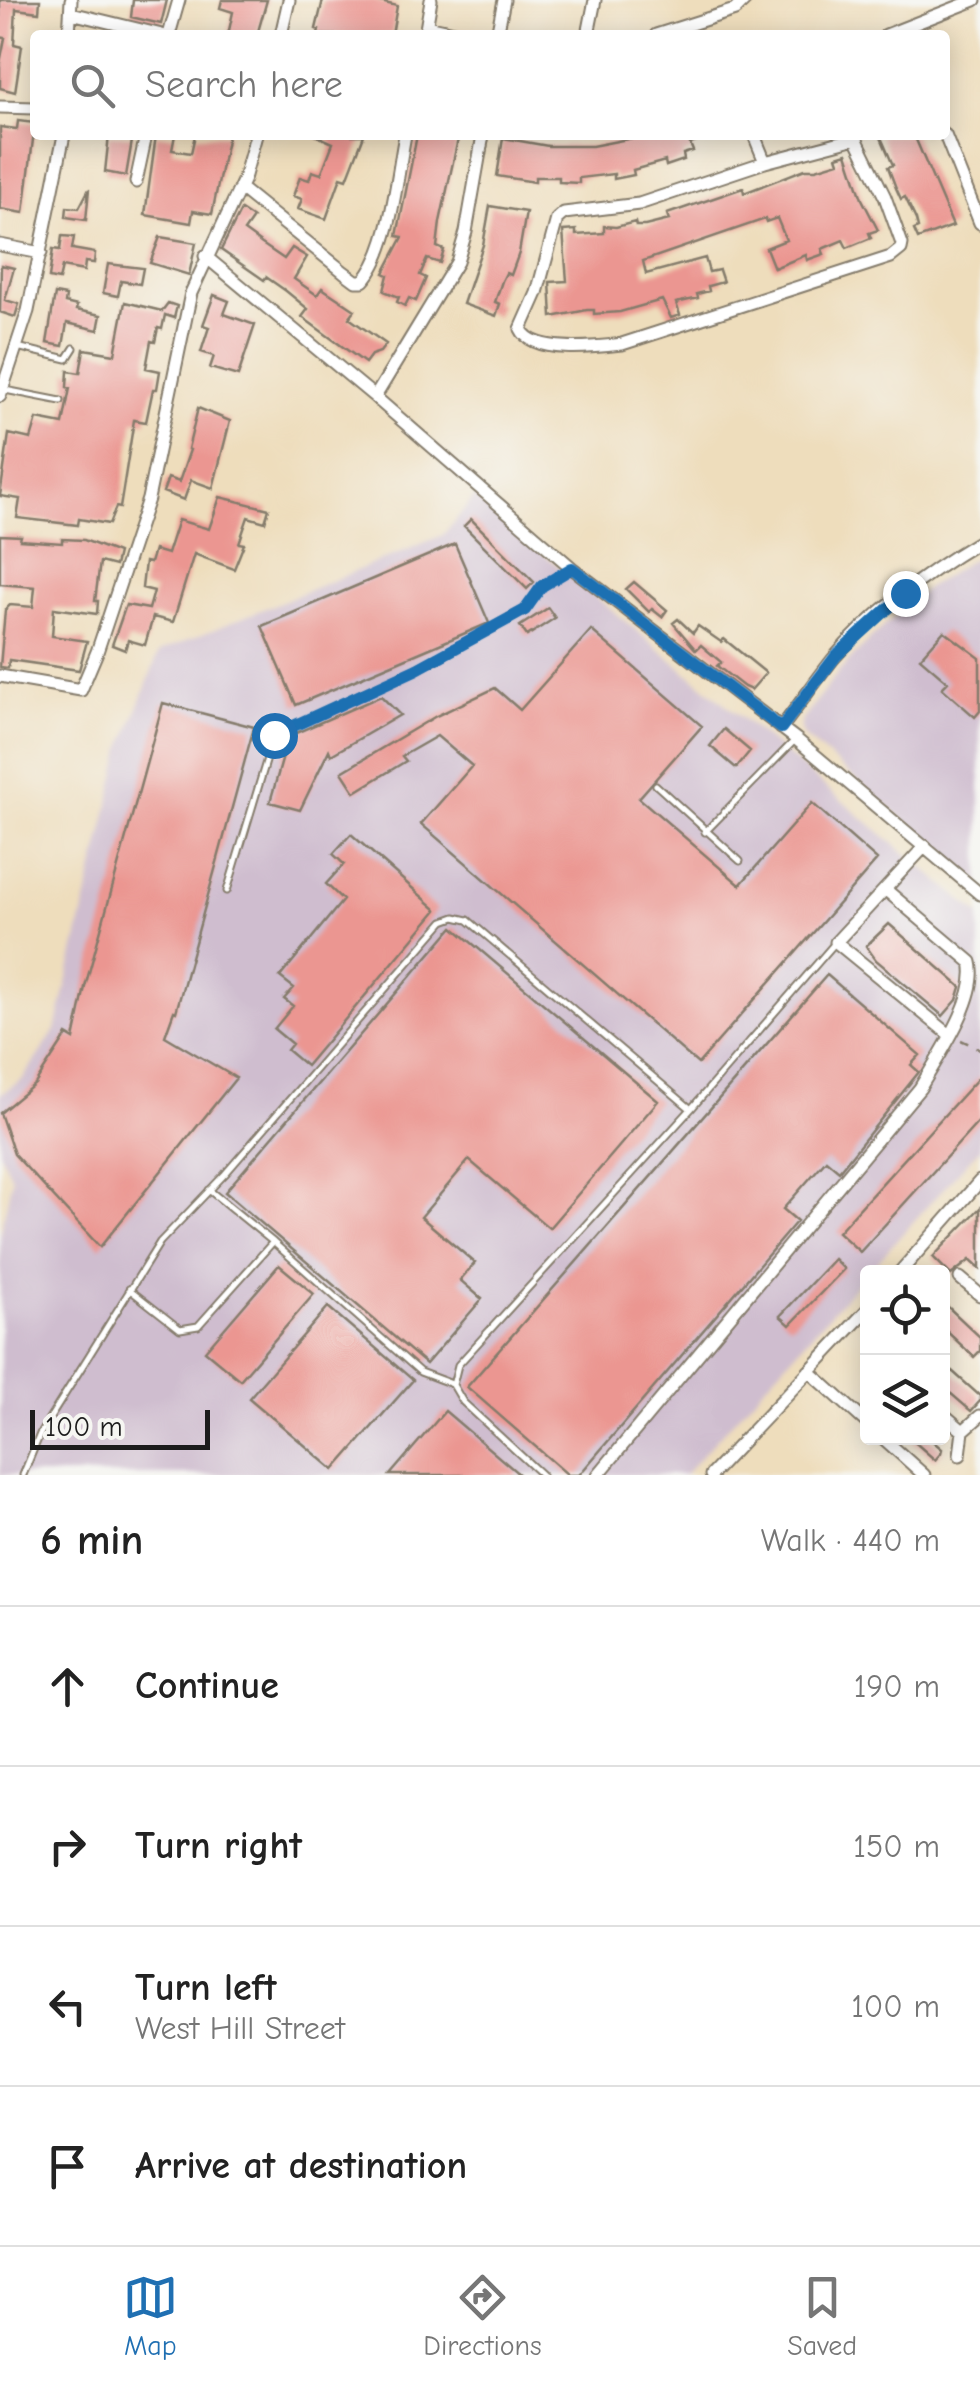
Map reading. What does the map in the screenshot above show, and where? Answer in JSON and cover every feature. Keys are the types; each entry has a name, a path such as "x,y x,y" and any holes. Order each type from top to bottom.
{"street":[{"path":"167,30 179,0"},
{"path":"282,30 288,0"},
{"path":"426,30 431,0"},
{"path":"498,30 504,0"},
{"path":"589,30 594,0"},
{"path":"672,30 736,10 745,0"},
{"path":"908,30 975,0"},
{"path":"71,6 149,30"},
{"path":"0,107 30,108"},
{"path":"1,393 5,368 17,347 41,253 63,140"},
{"path":"136,182 145,140"},
{"path":"0,676 81,690 148,500 191,293 240,188 254,140"},
{"path":"240,188 344,272 363,281 370,274 382,243 404,140"},
{"path":"375,397 458,262 482,140"},
{"path":"756,140 764,162"},
{"path":"848,140 764,162 639,204 564,214 558,219 537,293 521,329 524,336 534,343 583,348 622,344 891,256 901,249 885,197 857,140"},
{"path":"947,140 980,222"},
{"path":"0,246 41,253"},
{"path":"206,256 572,568 796,739 980,894"},
{"path":"781,728 836,656 866,627 948,560 980,541"},
{"path":"925,846 836,942 950,1035"},
{"path":"598,1475 920,1088 950,1035 973,986 970,962 886,890"},
{"path":"906,1265 980,1181"},
{"path":"960,1278 980,1295"},
{"path":"710,1475 860,1317"},
{"path":"809,1371 860,1417"},
{"path":"960,1455 963,1431 980,1416"},
{"path":"950,1420 963,1431"},
{"path":"891,1445 924,1475"}],"lane":[{"path":"17,347 68,359 74,348"},
{"path":"1,393 61,401"},
{"path":"228,891 274,735 417,669 525,610 542,586 572,568"},
{"path":"706,832 796,739"},
{"path":"656,785 740,861"},
{"path":"23,1475 40,1434 160,1242 444,921 455,917 468,920 692,1109"},
{"path":"453,1384 458,1365 692,1109 836,942"},
{"path":"209,1190 420,1372 453,1384 463,1402 542,1475"},
{"path":"129,1289 180,1330 188,1330 198,1326 272,1242"}],"path":[{"path":"950,1035 980,1048"}],"shaded area":[{"path":"475,497 980,915 980,1148 874,1265 860,1265 860,1281 684,1475 0,1475 0,1236 12,1178 0,1153 0,1094 22,1080 56,1029 122,750 159,652 443,535"},
{"path":"980,554 980,883 802,735 800,729 802,720 837,674 872,637 927,588"}],"building":[{"path":"0,0 40,0 39,12 16,9 14,44 22,46 15,92 0,88 5,38 0,37"},
{"path":"133,0 167,0 161,24 131,17"},
{"path":"222,0 267,0 258,30 229,30 233,12 220,8"},
{"path":"323,0 372,0 397,6 393,30 316,29"},
{"path":"18,121 30,122 33,140 24,213 0,209 0,127 17,129"},
{"path":"108,140 132,140 126,176 105,172"},
{"path":"155,140 174,140 172,150 191,153 194,140 227,140 212,214 193,211 191,223 145,215"},
{"path":"326,140 362,140 347,179 341,177 326,219 298,209 302,199 293,196 300,177 309,180 312,171 321,174 333,143"},
{"path":"416,140 458,140 440,222 437,247 444,250 440,263 427,259 420,275 426,278 416,301 409,298 405,306 397,302 399,297 384,291 388,275 384,273 403,237 397,236"},
{"path":"503,140 592,146 623,140 702,140 690,144 693,151 683,154 684,160 666,166 665,161 614,179 614,174 579,178 579,183 559,182 559,177 535,177 535,182 497,176"},
{"path":"882,140 916,140 953,226 918,239 914,230 918,228 916,220 905,197 901,199 888,167 893,165"},
{"path":"847,153 862,199 878,230 869,233 871,238 847,248 843,240 822,249 824,254 807,260 806,255 774,268 766,248 786,240 777,218 766,222 765,219 643,261 646,274 705,258 709,272 719,270 723,282 708,286 709,291 697,294 698,298 676,303 680,315 671,318 662,300 620,312 594,314 594,310 587,310 552,317 550,282 567,281 563,231 576,230 576,235 604,233 604,226 635,222 636,226 645,226 669,220 667,214 743,188 744,193 805,169 839,162 837,156"},
{"path":"89,189 86,220 66,217 67,207 79,208"},
{"path":"490,206 526,212 519,253 495,302 500,304 496,316 463,304 483,245"},
{"path":"241,210 253,218 244,231 262,244 284,259 292,248 307,257 294,279 317,295 322,288 355,310 349,318 386,344 380,352 365,363 302,317 308,309 286,291 221,250"},
{"path":"62,236 74,237 72,249 95,253 94,263 85,262 84,271 62,267 59,280 49,278 53,249 60,250"},
{"path":"160,237 196,243 189,275 150,263"},
{"path":"108,264 143,268 140,284 121,281 118,296 103,293"},
{"path":"1,265 14,268 5,300 19,304 15,317 0,312"},
{"path":"55,294 66,296 65,303 77,306 76,310 101,315 98,330 67,323 63,346 47,343"},
{"path":"214,295 229,301 224,314 255,325 238,376 210,368 214,356 201,352 209,327 203,325"},
{"path":"125,302 162,311 168,303 177,306 174,318 165,315 155,342 151,341 146,368 160,371 157,389 153,389 146,422 134,420 120,508 116,507 109,524 79,519 78,525 17,518 20,499 0,496 9,434 31,439 37,419 63,424 70,388 68,371 80,373 84,349 115,354"},
{"path":"198,408 230,421 213,488 191,480 184,500 163,492 168,478 179,482"},
{"path":"220,497 269,509 265,522 248,517 239,543 244,544 234,569 194,554 173,622 153,617 145,645 128,640 125,650 112,645 126,605 149,609 154,591 142,588 145,562 150,563 154,550 167,554 178,520 209,529"},
{"path":"471,519 534,582 527,589 464,526"},
{"path":"0,535 62,543 62,539 84,540 118,553 115,566 100,562 97,614 54,608 52,636 87,641 79,670 9,660 8,668 0,667 5,610 10,605 33,607 35,587 0,584"},
{"path":"455,544 489,623 296,705 262,626"},
{"path":"634,582 667,610 662,617 652,609 649,612 626,589"},
{"path":"548,608 555,618 527,636 520,626"},
{"path":"678,619 693,633 698,626 721,642 724,639 766,673 751,690 744,687 717,666 721,662 701,645 696,650 673,623"},
{"path":"591,630 702,726 639,798 740,885 812,803 877,860 698,1064 421,824 472,766 437,736 402,756 406,761 355,792 342,772 436,716 495,688 520,710"},
{"path":"944,631 980,658 980,711 975,717 942,688 948,682 920,658"},
{"path":"381,696 400,715 331,755 329,750 300,810 270,802 289,736"},
{"path":"163,703 254,727 176,1012 165,1036 236,1078 100,1247 14,1154 0,1113 35,1084 67,1035 74,1039"},
{"path":"724,729 750,751 736,768 710,746"},
{"path":"351,834 437,910 306,1066 287,1050 292,1044 274,1029 293,1006 284,999 294,988 280,977 343,900 326,884 344,864 333,854"},
{"path":"889,924 961,987 957,1000 943,1016 876,960 866,946"},
{"path":"453,927 658,1101 549,1228 469,1160 421,1217 475,1263 460,1280 482,1299 426,1364 225,1192"},
{"path":"827,975 920,1055 911,1065 919,1072 839,1171 826,1160 783,1209 797,1221 579,1475 568,1475 467,1387"},
{"path":"980,1076 980,1120 860,1252 838,1232"},
{"path":"980,1208 980,1269 970,1260 951,1275 950,1265 941,1265 933,1257"},
{"path":"834,1259 844,1269 790,1325 780,1316"},
{"path":"279,1265 314,1294 240,1380 205,1351"},
{"path":"328,1307 413,1380 334,1470 249,1398"},
{"path":"950,1309 980,1337 980,1351 974,1357 950,1334"},
{"path":"950,1369 980,1396 971,1411 950,1393"},
{"path":"445,1411 520,1475 390,1475"},
{"path":"918,1445 937,1445 942,1449 935,1460"}],"route":[{"path":"274,735 417,669 525,610 542,586 572,568 781,728 836,656 905,593"}]}
